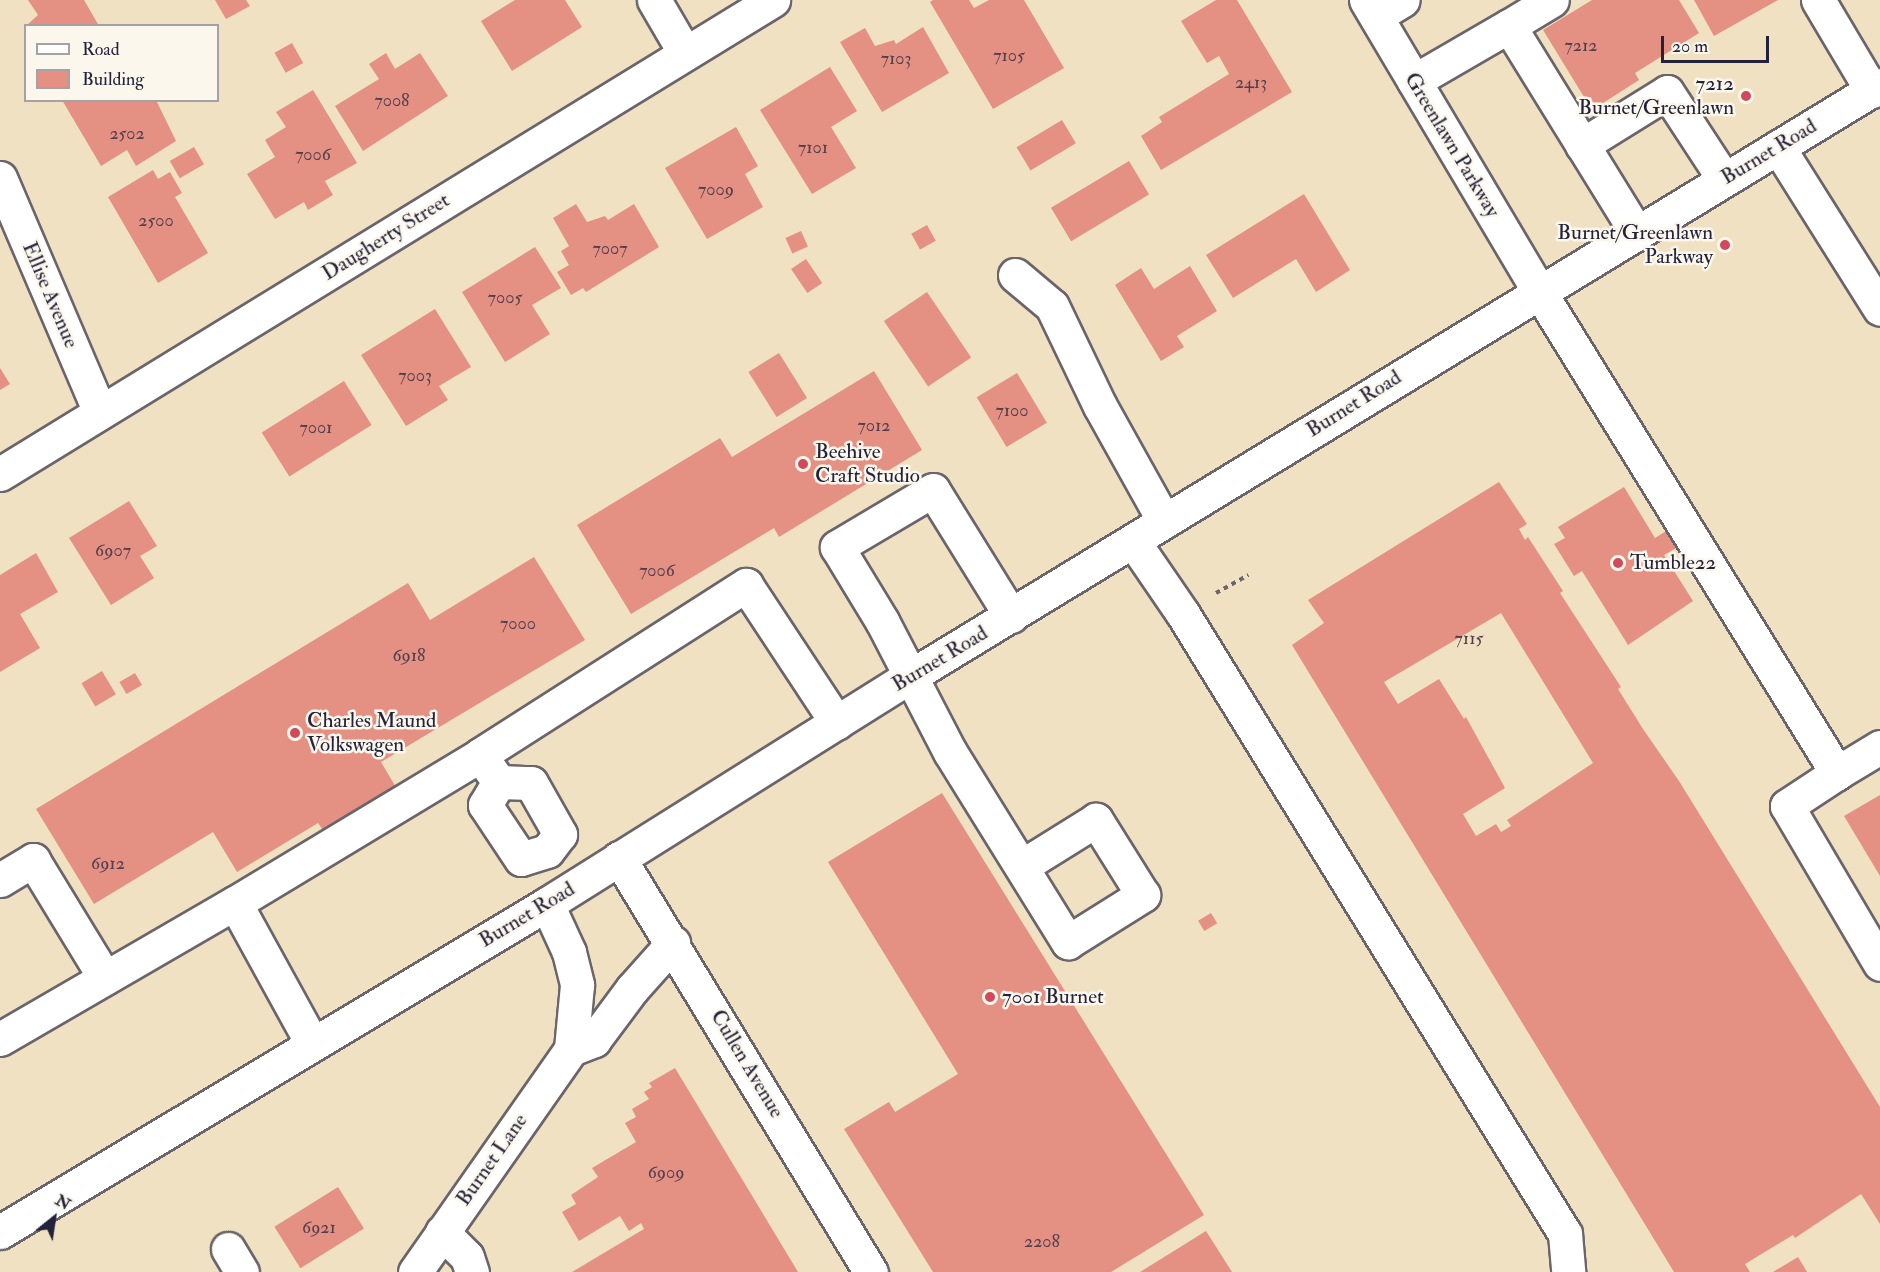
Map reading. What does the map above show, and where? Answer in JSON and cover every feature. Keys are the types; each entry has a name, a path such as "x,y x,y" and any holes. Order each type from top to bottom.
{"street":[{"path":"654,0 685,53"},
{"name":"Daugherty Street","path":"0,474 773,0"},
{"path":"1414,81 1552,0"},
{"path":"1818,0 1876,88"},
{"name":"Greenlawn Parkway","path":"1382,6 1414,81 1539,291 1837,773"},
{"path":"1509,26 1636,232"},
{"name":"Burnet Road","path":"0,1232 558,897 909,677 1539,291 1876,88"},
{"path":"1582,145 1667,92 1724,179"},
{"path":"1778,147 1880,309"},
{"name":"Ellise Avenue","path":"0,178 100,412"},
{"path":"1016,275 1052,306 1100,406 1164,521"},
{"path":"1011,616 933,490 837,547 882,621 909,677 1022,866"},
{"path":"1133,541 1183,614 1565,1234 1568,1272"},
{"path":"0,1039 235,903 480,755 746,585 837,723"},
{"path":"1880,747 1787,806 1880,964"},
{"path":"480,755 499,782"},
{"path":"499,782 531,783 560,834 547,851 521,859 485,805 499,782"},
{"path":"547,851 575,976 571,1049"},
{"name":"Cullen Avenue","path":"619,858 674,943 871,1272"},
{"path":"0,880 33,860 105,978"},
{"path":"235,903 312,1043"},
{"name":"Burnet Lane","path":"415,1272 571,1049 594,1040 632,989 674,943"},
{"path":"442,1232 467,1257 472,1272"}],"path":[{"path":"1216,593 1248,575"}],"building":[{"path":"28,0 84,0 98,24 28,24 38,15"},
{"path":"215,0 246,0 250,6 226,19"},
{"path":"515,0 565,0 582,27 512,71 481,21"},
{"path":"933,0 969,0 974,8 989,0 1024,0 1064,68 993,109 930,2"},
{"path":"1216,0 1237,0 1292,92 1161,170 1141,136 1162,122 1159,117 1229,74 1219,56 1207,63 1181,21"},
{"path":"1592,0 1679,0 1699,33 1635,73 1639,80 1592,110 1543,30"},
{"path":"1694,0 1778,0 1714,36"},
{"path":"923,27 949,73 882,112 840,42 865,28 875,46 894,40 896,44"},
{"path":"292,43 303,63 286,73 275,53"},
{"path":"386,53 395,69 420,53 448,96 363,151 335,106 379,79 369,64"},
{"path":"830,67 857,111 831,127 856,168 812,194 760,110"},
{"path":"313,90 357,163 325,181 333,195 308,210 304,202 275,219 247,174 275,157 265,140 286,127 276,112"},
{"path":"63,102 157,102 176,141 136,166 127,150 101,166"},
{"path":"1062,120 1076,143 1030,170 1017,147"},
{"path":"736,127 758,166 745,174 763,207 707,239 665,168"},
{"path":"194,147 204,164 180,178 170,161"},
{"path":"1129,161 1149,194 1071,241 1051,208"},
{"path":"153,170 158,179 170,172 182,193 175,197 208,253 158,283 108,197"},
{"path":"1304,194 1350,270 1316,292 1296,259 1233,298 1206,255"},
{"path":"576,204 587,222 605,216 608,220 634,204 659,247 586,292 583,288 571,295 557,272 569,265 561,251 569,246 553,218"},
{"path":"927,225 936,241 920,249 911,234"},
{"path":"801,231 808,247 792,253 785,238"},
{"path":"535,247 561,288 532,305 550,334 505,362 462,292"},
{"path":"806,259 822,283 807,293 791,269"},
{"path":"1190,266 1217,311 1177,336 1184,347 1161,361 1115,285 1141,268 1154,289"},
{"path":"927,292 971,357 928,387 884,321"},
{"path":"435,309 471,367 439,386 448,400 406,426 361,355"},
{"path":"779,353 807,398 777,417 748,372"},
{"path":"0,368 10,384 0,390"},
{"path":"874,371 922,450 779,537 774,528 631,614 577,525 720,438 732,457"},
{"path":"1017,373 1047,423 1007,447 977,397"},
{"path":"344,381 372,425 289,477 262,432"},
{"path":"1499,482 1527,524 1519,529 1525,540 1528,537 1563,591 1560,593 1621,687 1618,689 1679,781 1880,1107 1880,1224 1861,1194 1795,1238 1793,1235 1745,1264 1750,1272 1674,1272 1292,645 1324,623 1308,600","holes":["1501,613 1593,763 1507,820 1511,826 1501,832 1496,824 1476,836 1463,814 1505,788 1466,717 1464,719 1439,679 1398,704 1384,682"]},
{"name":"Tumble22","path":"1624,487 1655,538 1674,526 1685,543 1664,555 1693,601 1628,645 1582,571 1574,576 1554,544 1565,538 1558,527"},
{"path":"129,501 157,546 140,556 154,578 111,605 69,538"},
{"path":"36,553 58,592 20,614 40,648 0,672 0,575"},
{"name":"Charles Maund Volkswagen","path":"534,557 585,640 381,762 397,789 325,833 318,823 237,872 213,832 94,904 36,809 408,583 430,620"},
{"path":"102,671 116,694 95,707 81,683"},
{"path":"135,673 142,685 126,694 119,682"},
{"path":"942,793 1204,1215 1111,1272 933,1272 844,1129 889,1102 895,1112 958,1074 828,862"},
{"path":"1880,795 1880,876 1844,816"},
{"path":"1211,913 1217,923 1204,931 1198,921"},
{"path":"675,1068 798,1272 572,1272 644,1229 641,1223 629,1231 620,1216 579,1241 562,1212 576,1204 571,1195 598,1177 592,1168 636,1142 625,1123 636,1117 632,1109 649,1099 644,1092 652,1087 649,1083"},
{"path":"338,1187 364,1229 300,1268 274,1227"},
{"path":"1206,1231 1232,1272 1140,1272"},
{"path":"1798,1257 1807,1272 1773,1272"}],"place":[{"name":"7212 Burnet/Greenlawn","path":"1746,96"},
{"name":"Burnet/Greenlawn Parkway","path":"1725,245"},
{"name":"Beehive Craft Studio","path":"803,464"},
{"name":"Tumble22","path":"1618,563"},
{"name":"Charles Maund Volkswagen","path":"295,733"},
{"name":"7001 Burnet","path":"990,997"}]}
